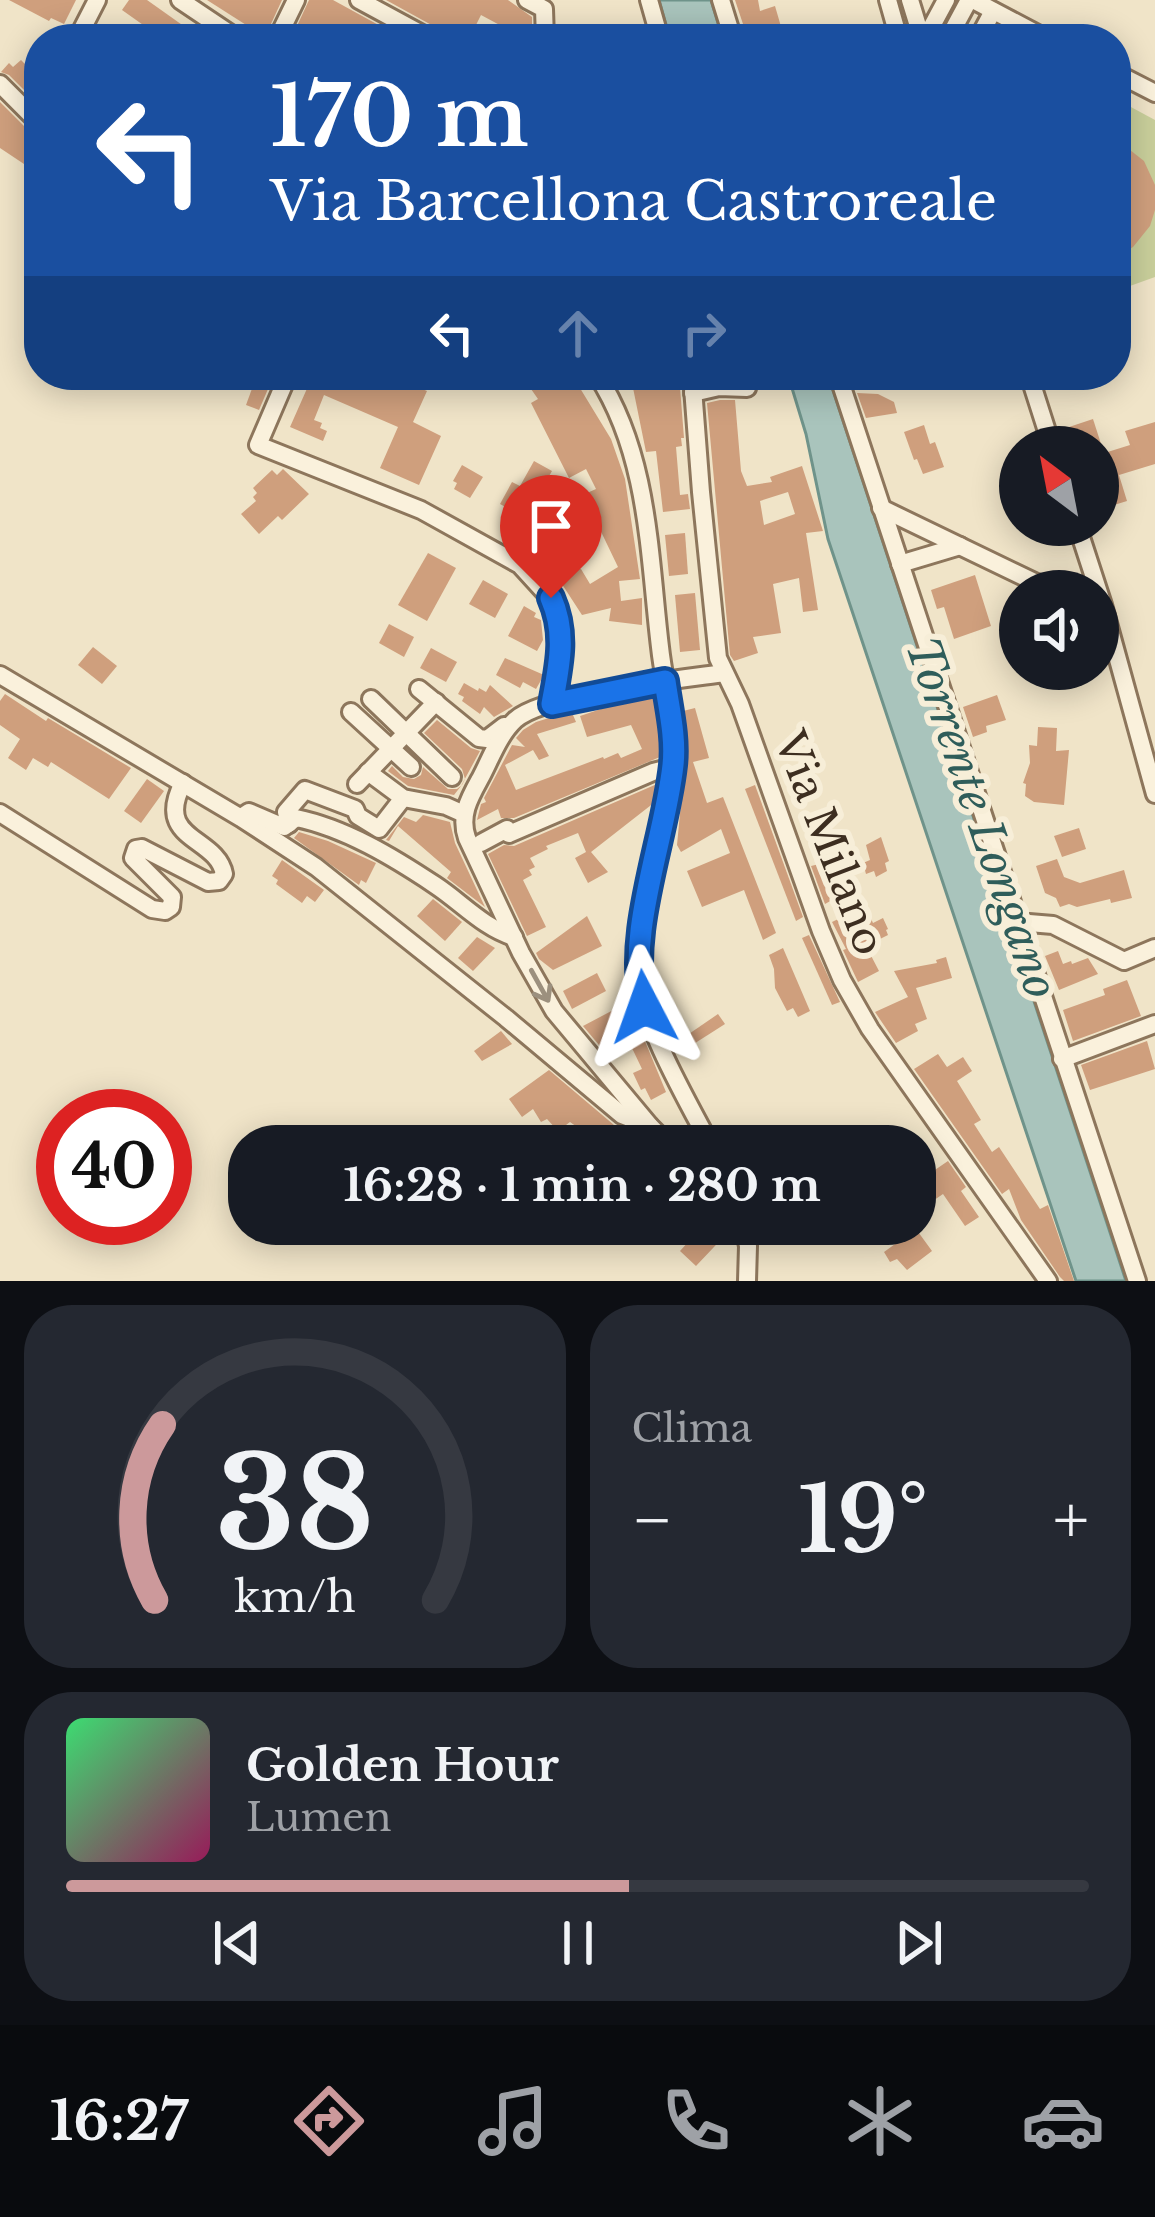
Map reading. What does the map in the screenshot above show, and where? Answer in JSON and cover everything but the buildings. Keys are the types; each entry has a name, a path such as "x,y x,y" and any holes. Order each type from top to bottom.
{"street":[{"path":"180,0 206,24"},
{"path":"359,0 403,24"},
{"path":"527,0 544,9 544,24"},
{"path":"971,0 993,11 1004,24"},
{"path":"986,24 993,11"},
{"path":"0,84 24,105"},
{"path":"282,390 258,445 421,510 520,565 551,598 562,638 552,704"},
{"path":"606,390 633,454 648,530 674,735 673,767 644,921 639,982 644,1007 701,1125"},
{"name":"Via Milano","path":"694,390 718,658 740,704 826,944 850,995 909,1087 1048,1281"},
{"path":"843,390 1137,1281"},
{"path":"1034,390 1045,426"},
{"path":"881,508 1009,570"},
{"path":"900,564 960,546"},
{"path":"1119,656 1147,733 1155,794"},
{"path":"649,1125 554,1011 467,838 464,814 510,725 529,710 724,673"},
{"path":"0,675 316,867 622,1115 647,1125"},
{"path":"419,689 479,738 488,740 510,725"},
{"path":"370,698 452,776"},
{"path":"436,702 362,778 403,798 464,814"},
{"path":"351,712 411,767"},
{"path":"481,843 673,767"},
{"path":"0,813 152,909 165,911 172,907 172,897 133,858 136,849 208,882 216,883 224,874 221,863 186,834 175,815 174,801 183,783"},
{"path":"289,824 286,812 305,790 355,809 379,829 403,798"},
{"path":"241,818 249,812 284,827 296,818 341,832 435,885 499,933 514,937"},
{"path":"1017,922 1053,926 1124,961 1155,948"},
{"path":"1062,1059 1155,1024"},
{"path":"747,1281 748,1245"}],"green space":[{"path":"1131,107 1155,120 1155,277 1131,286"}],"water":[{"path":"659,0 711,0 718,24 666,24"},
{"path":"793,390 833,390 1126,1281 1076,1281 828,539"}],"route":[{"path":"551,598 562,638 552,704 665,681 674,735 673,767 640,948 644,1007"}],"water label":[{"name":"Torrente Longano","path":"982,818"}]}
